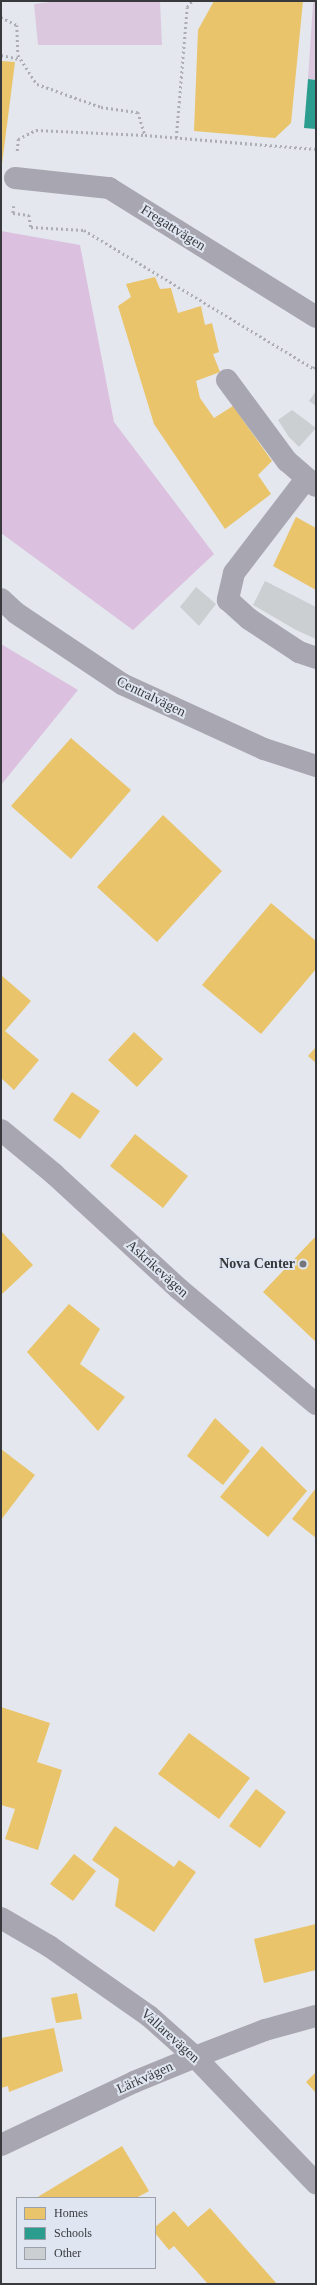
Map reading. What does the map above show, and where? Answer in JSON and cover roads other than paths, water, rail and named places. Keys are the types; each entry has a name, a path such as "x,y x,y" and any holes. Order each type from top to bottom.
{"street":[{"name":"Fregattvägen","path":"15,178 109,188 316,317"},
{"path":"227,380 287,461 311,483 234,573 228,600 249,619 299,652 316,658"},
{"name":"Centralvägen","path":"1,599 16,613 122,684 264,749 316,766"},
{"name":"Askrikevägen","path":"1,1130 54,1174 179,1289 316,1404"},
{"name":"Vallarevägen","path":"1,1918 48,1946 149,2016 195,2056 316,2183"},
{"name":"Lärkvägen","path":"1,2145 195,2056 265,2030 316,2016"}],"place":[{"name":"Nova Center","path":"303,1264"}]}
